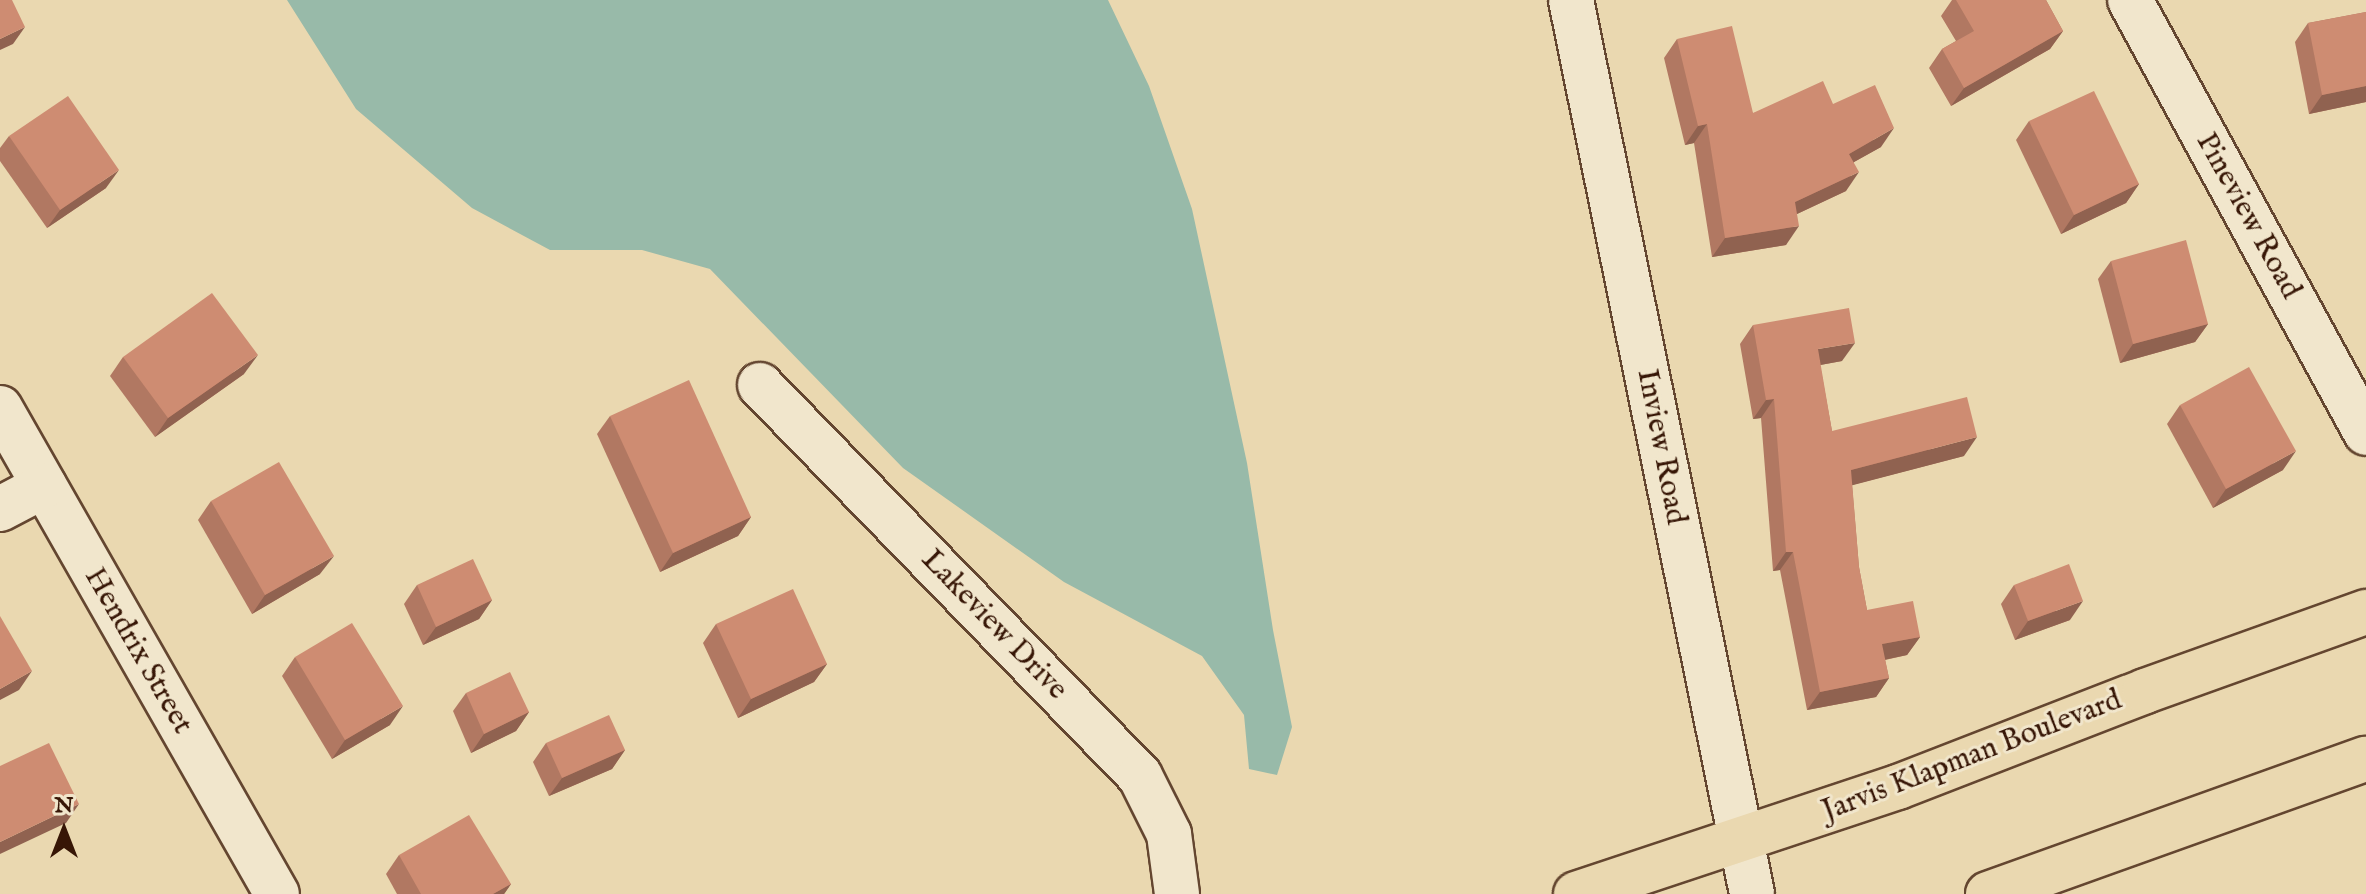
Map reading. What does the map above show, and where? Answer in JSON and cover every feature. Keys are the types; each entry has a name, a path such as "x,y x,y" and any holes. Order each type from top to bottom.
{"highway":[{"name":"Jarvis Klapman Boulevard","path":"1576,894 1741,842 2366,612"},
{"path":"1988,894 2366,759"}],"street":[{"name":"Inview Road","path":"1571,0 1752,894"},
{"name":"Pineview Road","path":"2130,0 2366,433"},
{"name":"Lakeview Drive","path":"760,385 1140,776 1169,834 1177,894"},
{"name":"Hendrix Street","path":"0,408 277,894"},
{"path":"0,509 44,486"}],"shaded area":[{"path":"287,0 1108,0 1149,86 1192,209 1247,463 1273,630 1292,727 1277,775 1249,769 1244,715 1202,656 1064,582 903,468 710,269 642,250 550,250 472,208 356,109"}],"building":[{"path":"0,0 12,0 25,27 0,39"},
{"path":"1956,0 2046,0 2063,31 1964,88 1942,49 1974,31"},
{"path":"2366,12 2366,86 2322,95 2308,23"},
{"path":"1732,26 1753,113 1823,81 1833,104 1875,85 1894,128 1849,154 1859,172 1795,202 1799,226 1725,238 1707,124 1698,126 1677,39"},
{"path":"2094,91 2139,184 2074,215 2029,121"},
{"path":"68,96 119,170 60,210 9,136"},
{"path":"2186,240 2208,324 2133,344 2111,261"},
{"path":"212,293 258,355 168,418 123,357"},
{"path":"1849,308 1855,343 1818,349 1832,431 1967,397 1977,437 1851,470 1859,567 1867,610 1913,601 1920,637 1882,644 1889,678 1820,692 1793,552 1786,552 1774,399 1766,400 1753,325"},
{"path":"2249,367 2296,451 2226,489 2180,405"},
{"path":"689,380 751,517 673,553 610,416"},
{"path":"279,462 334,556 265,595 211,501"},
{"path":"473,559 492,600 436,627 417,585"},
{"path":"2069,564 2083,601 2028,621 2014,585"},
{"path":"793,589 827,664 751,699 716,624"},
{"path":"0,616 32,671 0,689"},
{"path":"352,623 403,706 345,740 295,657"},
{"path":"510,672 529,712 484,734 466,693"},
{"path":"609,715 625,750 562,778 546,743"},
{"path":"49,743 79,804 0,842 0,766"},
{"path":"469,815 511,884 493,894 421,894 399,855"}]}
